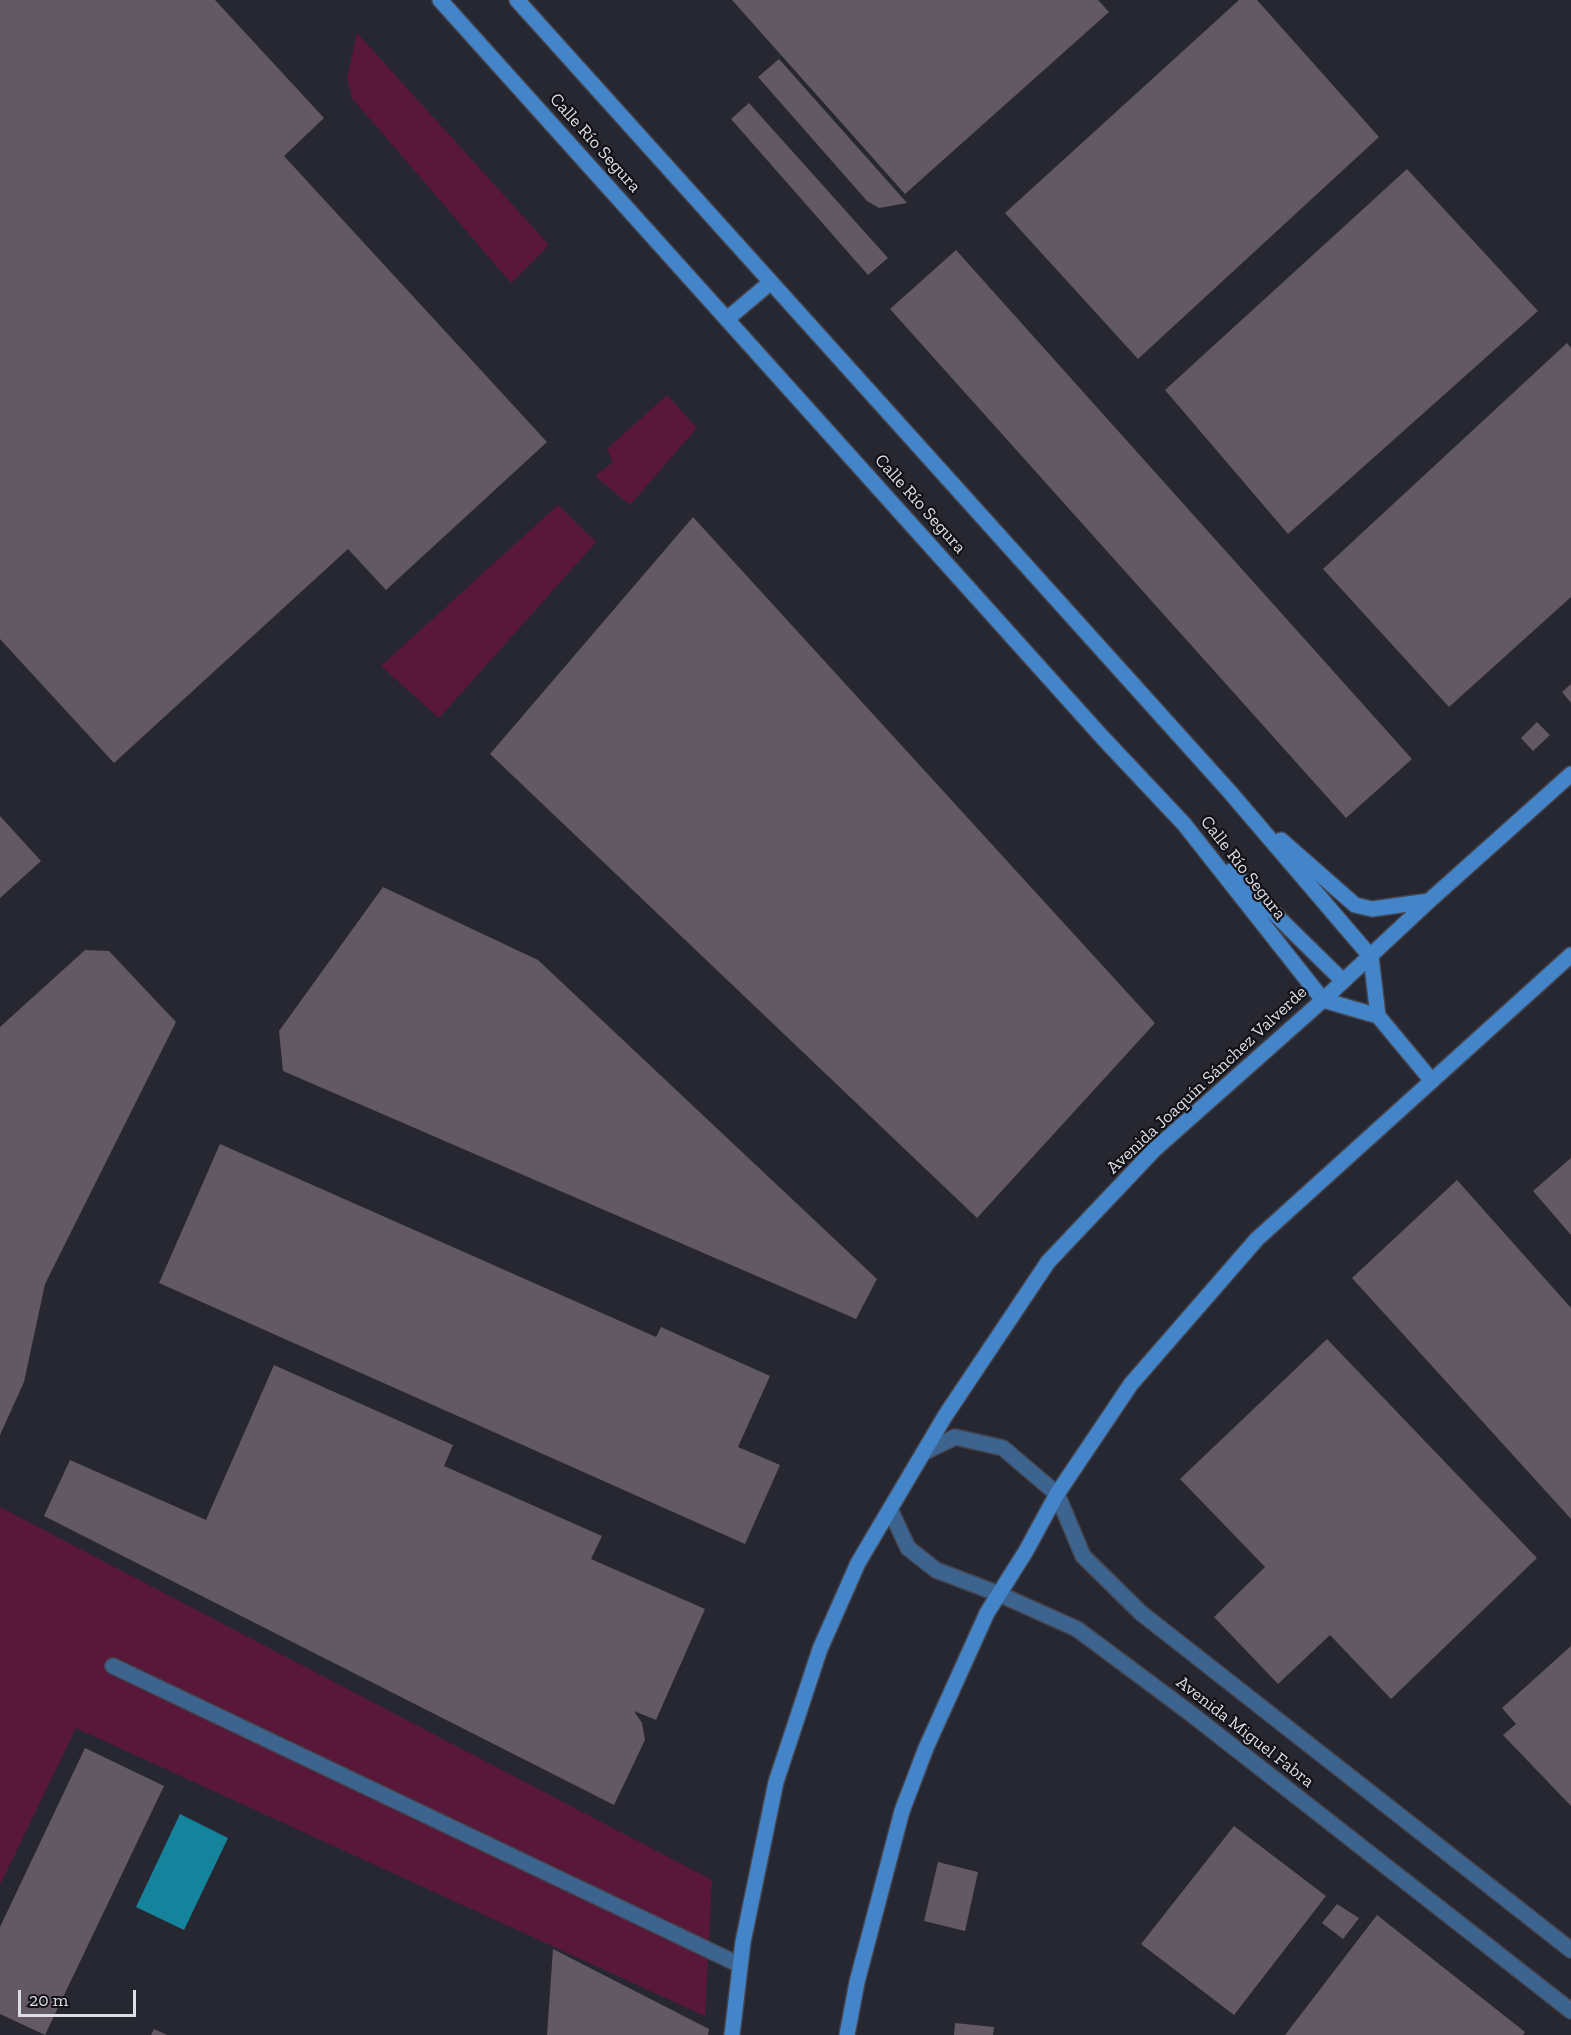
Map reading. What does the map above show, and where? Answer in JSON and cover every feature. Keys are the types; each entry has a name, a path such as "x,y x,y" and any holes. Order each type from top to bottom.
{"main road":[{"name":"Calle Río Segura","path":"440,0 1103,738 1184,824 1323,1000"},
{"name":"Calle Río Segura","path":"517,0 1229,791 1371,957"},
{"path":"727,319 771,282"},
{"name":"Avenida Joaquín Sánchez Valverde","path":"732,2035 745,1931 776,1782 820,1649 858,1563 945,1416 1048,1262 1154,1150 1371,957 1429,901 1571,774"},
{"path":"1229,791 1355,905 1372,909 1429,901"},
{"path":"1184,824 1343,981"},
{"path":"847,2035 857,1982 902,1811 931,1738 987,1613 1058,1494 1131,1384 1257,1239 1571,955"},
{"path":"1371,957 1378,1016 1432,1081"},
{"path":"1323,1000 1378,1016"}],"street":[{"name":"Avenida Miguel Fabra","path":"923,1453 955,1437 1003,1448 1058,1494 1083,1556 1142,1612 1571,1950"},
{"name":"Avenida Miguel Fabra","path":"890,1509 908,1548 936,1570 999,1594 1077,1629 1190,1713 1571,2010"},
{"path":"113,1666 740,1965"}],"shaded area":[{"path":"357,33 549,245 511,283 352,98 347,78"},
{"path":"667,395 697,428 630,505 595,476 613,462 607,449"},
{"path":"558,505 596,542 439,718 381,666"},
{"path":"0,1507 712,1880 705,2016 76,1728 0,1885"}],"water":[{"path":"180,1814 228,1838 184,1930 136,1907"}],"building":[{"path":"0,0 215,0 324,118 284,156 547,442 386,590 348,549 114,763 0,639"},
{"path":"732,0 1098,0 1109,12 905,194"},
{"path":"1239,0 1257,0 1379,137 1138,359 1005,213"},
{"path":"779,59 907,203 879,208 867,201 758,77"},
{"path":"749,103 888,258 868,275 731,119"},
{"path":"1407,169 1538,311 1288,534 1165,390"},
{"path":"956,250 1412,759 1346,818 890,309"},
{"path":"1567,343 1571,348 1571,597 1449,707 1323,569"},
{"path":"693,517 1155,1023 977,1218 490,754"},
{"path":"1571,684 1571,703 1562,692"},
{"path":"1537,722 1550,735 1533,751 1521,738"},
{"path":"0,816 41,861 0,898"},
{"path":"383,887 538,960 877,1279 856,1319 283,1071 279,1031"},
{"path":"85,950 109,951 176,1022 45,1284 24,1382 0,1435 0,1027"},
{"path":"220,1144 656,1337 661,1327 770,1376 738,1447 780,1465 745,1544 159,1283"},
{"path":"1571,1158 1571,1235 1533,1191"},
{"path":"1457,1180 1571,1308 1571,1519 1352,1278"},
{"path":"1327,1339 1537,1558 1391,1699 1330,1635 1278,1684 1214,1617 1265,1567 1180,1479"},
{"path":"274,1365 453,1445 444,1466 602,1536 591,1559 705,1609 656,1720 634,1711 642,1723 645,1740 614,1805 44,1516 70,1460 206,1520"},
{"path":"1571,1646 1571,1806 1503,1735 1516,1724 1502,1708"},
{"path":"85,1748 164,1786 45,2035 0,2014 0,1927"},
{"path":"1234,1826 1326,1896 1234,2015 1141,1944"},
{"path":"938,1862 978,1872 965,1931 924,1921"},
{"path":"1337,1904 1359,1918 1343,1939 1322,1923"},
{"path":"1377,1915 1525,2032 1523,2035 1285,2035"},
{"path":"553,1949 709,2029 708,2035 547,2035"},
{"path":"955,2023 994,2027 993,2035 954,2035"},
{"path":"154,2029 167,2035 151,2035"}]}
